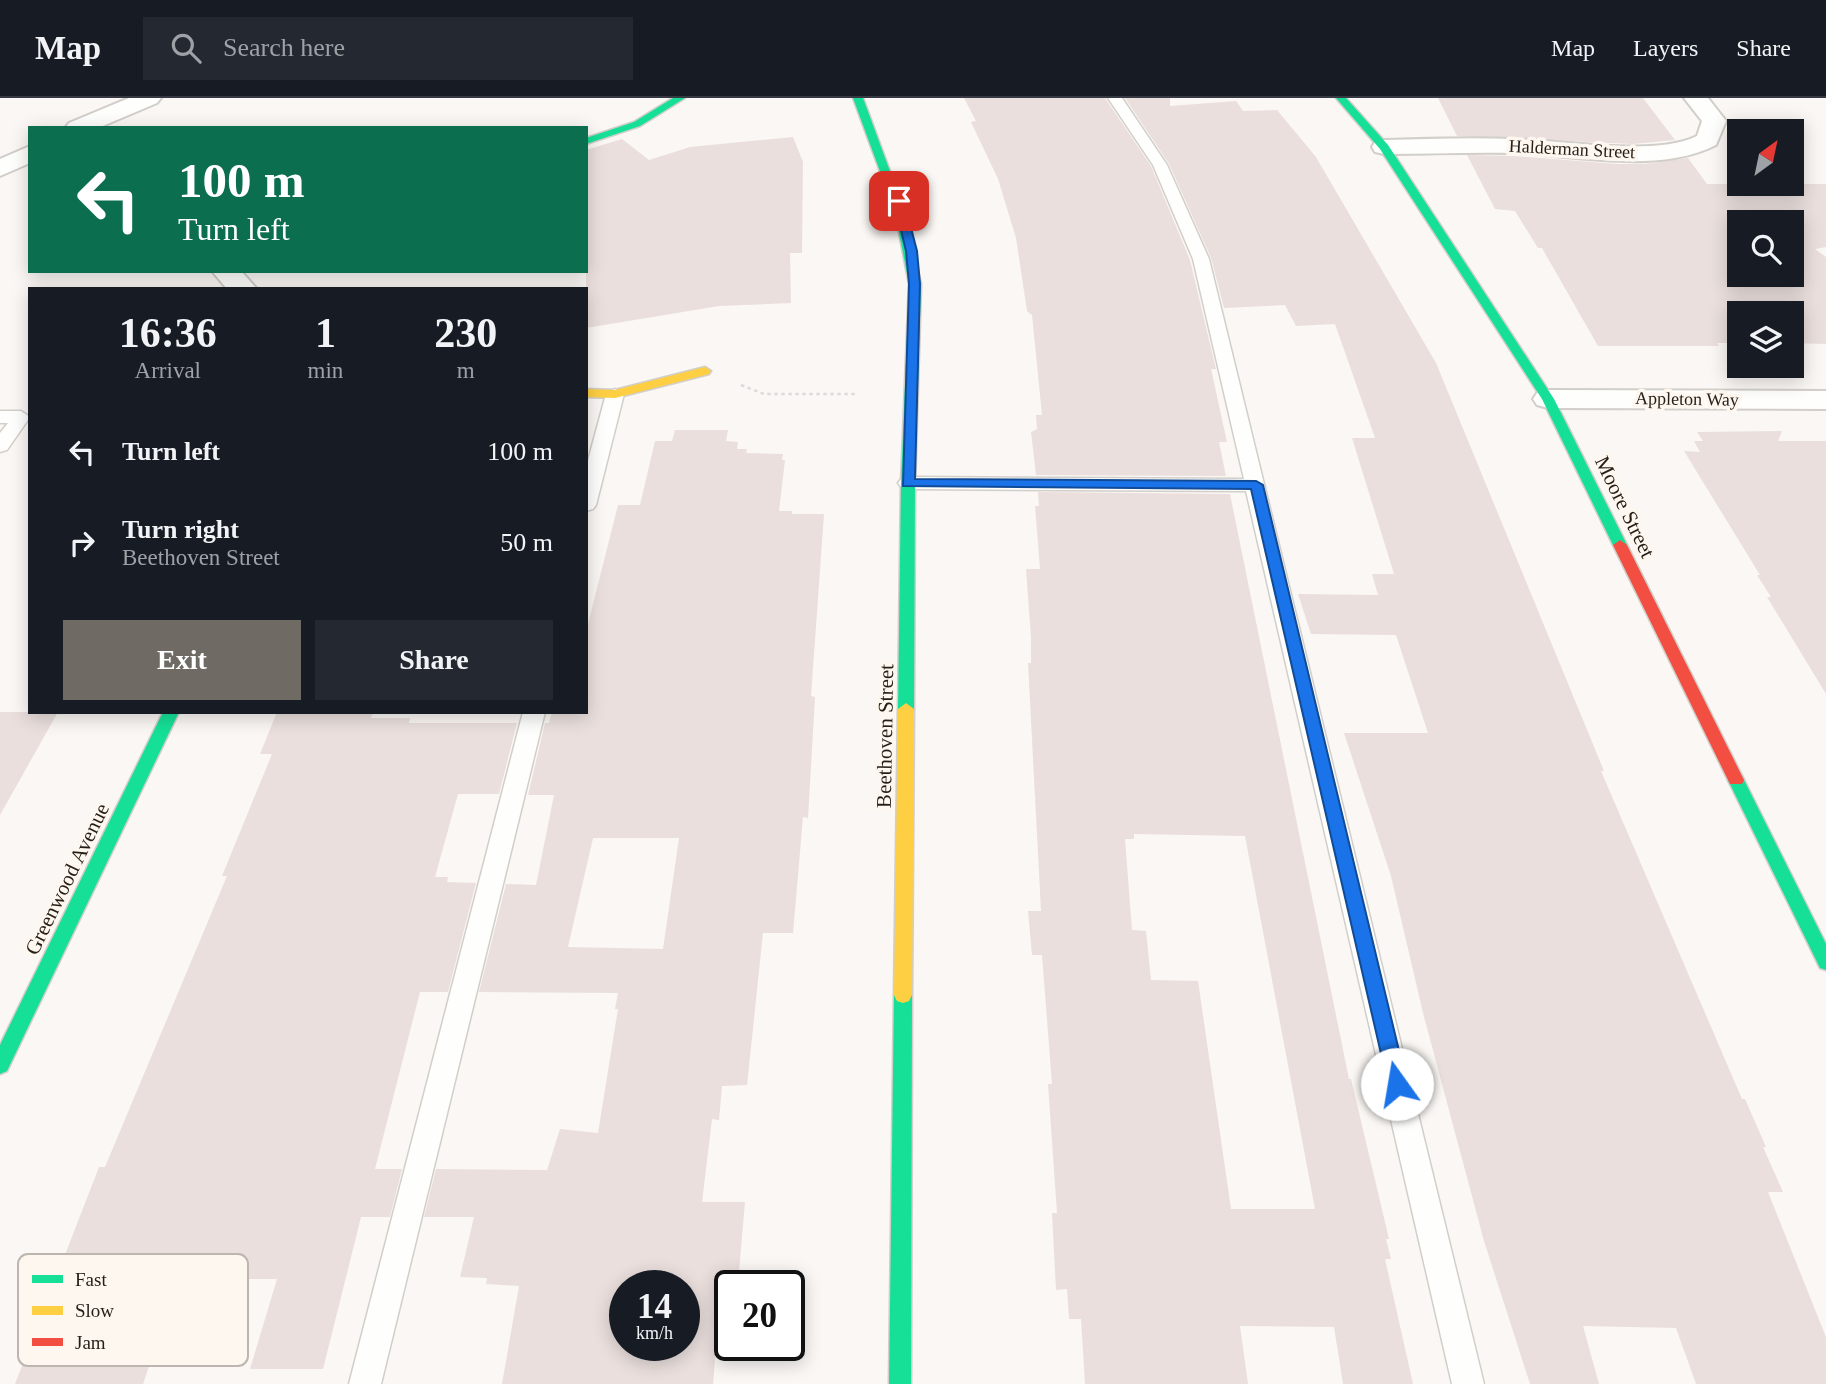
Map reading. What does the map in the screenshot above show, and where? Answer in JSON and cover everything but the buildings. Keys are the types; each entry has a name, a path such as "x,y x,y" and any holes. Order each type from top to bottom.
{"street":[{"path":"82,126 149,98"},
{"path":"588,140 638,124 680,98"},
{"name":"Beethoven Street","path":"858,98 899,201 912,251 915,284 908,483 900,1384"},
{"name":"Moore Street","path":"1341,98 1384,147 1548,399 1826,962"},
{"name":"Halderman Street","path":"1384,147 1511,146 1657,154 1688,150 1708,139 1714,121 1696,98"},
{"path":"9,168 28,154"},
{"path":"227,273 241,287"},
{"path":"588,393 615,394 705,371"},
{"name":"Appleton Way","path":"1548,399 1826,400"},
{"name":"Greenwood Avenue","path":"0,1065 170,714"}],"lane":[{"path":"1115,98 1160,165 1201,259 1468,1384"},
{"path":"588,497 615,394"},
{"path":"0,417 21,417 0,446"},
{"path":"908,483 1256,485"},
{"path":"365,1384 533,714"}],"path":[{"path":"776,395 857,394"}],"traffic: fast":[{"path":"588,140 637,124 680,98"},
{"path":"858,98 900,212 915,284 908,483 906,709"},
{"path":"1341,98 1384,147 1548,399 1620,545"},
{"path":"0,1065 170,714"},
{"path":"1736,780 1826,962"},
{"path":"900,1384 903,995"}],"traffic: slow":[{"path":"588,393 615,394 705,371"},
{"path":"903,995 906,709"}],"traffic: jam":[{"path":"1620,545 1736,780"}],"route":[{"path":"899,201 912,251 915,284 908,483 1256,485 1397,1084"}]}
